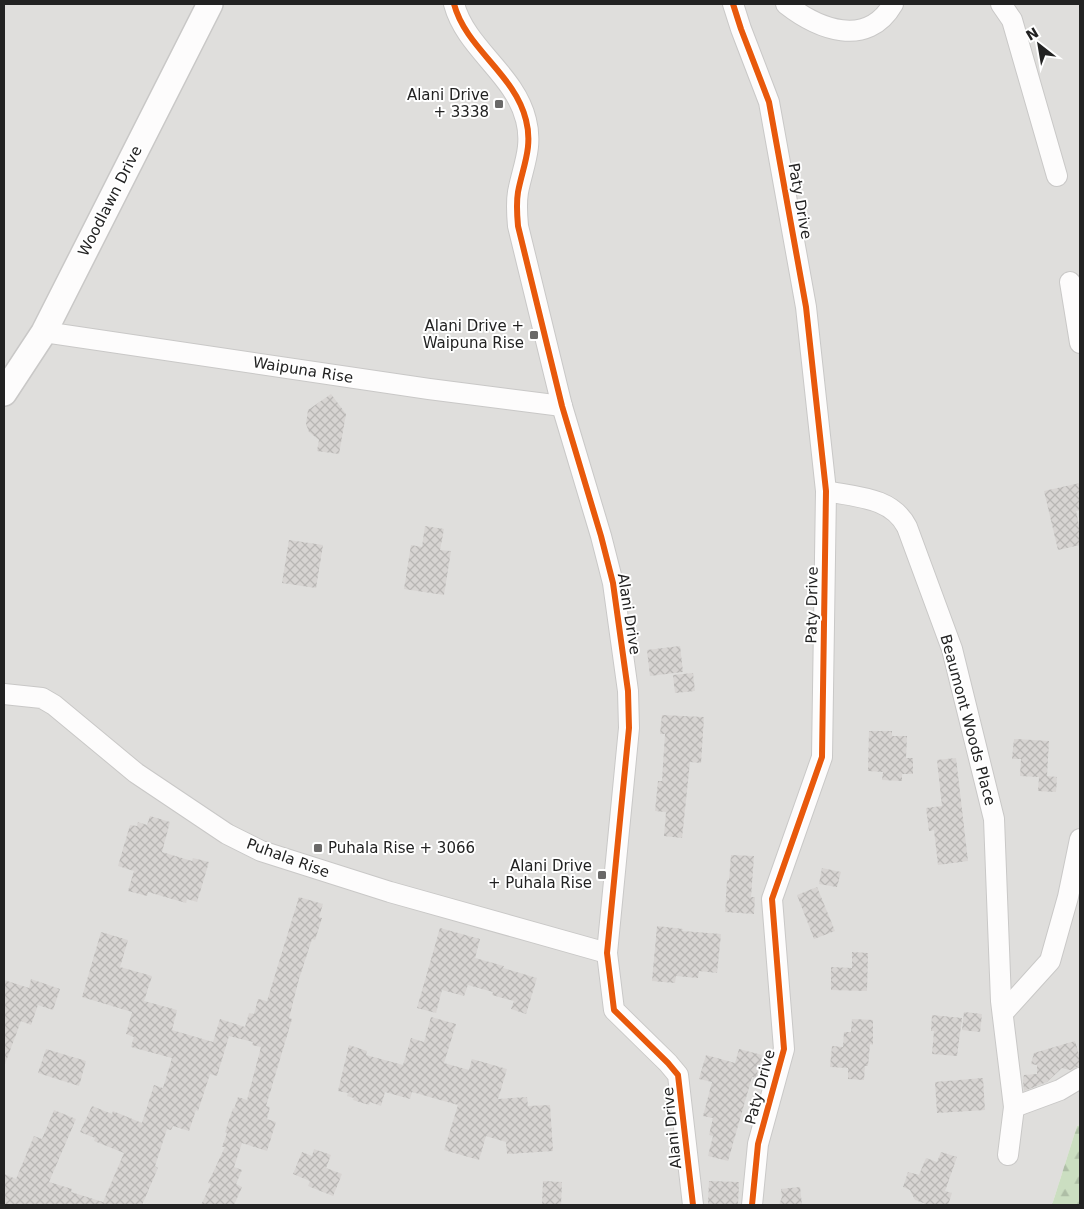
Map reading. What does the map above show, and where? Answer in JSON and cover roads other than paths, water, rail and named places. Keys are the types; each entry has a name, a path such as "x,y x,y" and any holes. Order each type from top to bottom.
{"street":[{"name":"Woodlawn Drive","path":"4,393 44,332 210,4"},
{"name":"Alani Drive","path":"454,4 467,33 517,96 526,120 529,145 517,202 518,226 562,406 613,583 628,691 629,728 608,953 614,1010 678,1075 693,1205"},
{"name":"Paty Drive","path":"733,4 769,102 806,307 826,491 822,757 772,899 784,1049 758,1144 752,1205"},
{"path":"786,4 796,12 829,28 851,32 866,29 879,22 893,4"},
{"path":"1001,4 1012,20 1057,176"},
{"path":"1070,282 1080,343"},
{"name":"Waipuna Rise","path":"44,332 429,389 562,406"},
{"name":"Beaumont Woods Place","path":"826,491 880,502 901,516 952,649 994,819 1003,1013 1014,1107 1008,1155"},
{"name":"Puhala Rise","path":"4,694 42,698 54,705 136,773 227,834 261,851 399,895 608,953"},
{"path":"1003,1013 1050,961 1068,897 1080,839"},
{"path":"1014,1107 1060,1090 1080,1078"}],"place":[{"name":"Alani Drive + 3338","path":"499,104"},
{"name":"Alani Drive + Waipuna Rise","path":"534,335"},
{"name":"Puhala Rise + 3066","path":"318,848"},
{"name":"Alani Drive + Puhala Rise","path":"602,875"}]}
